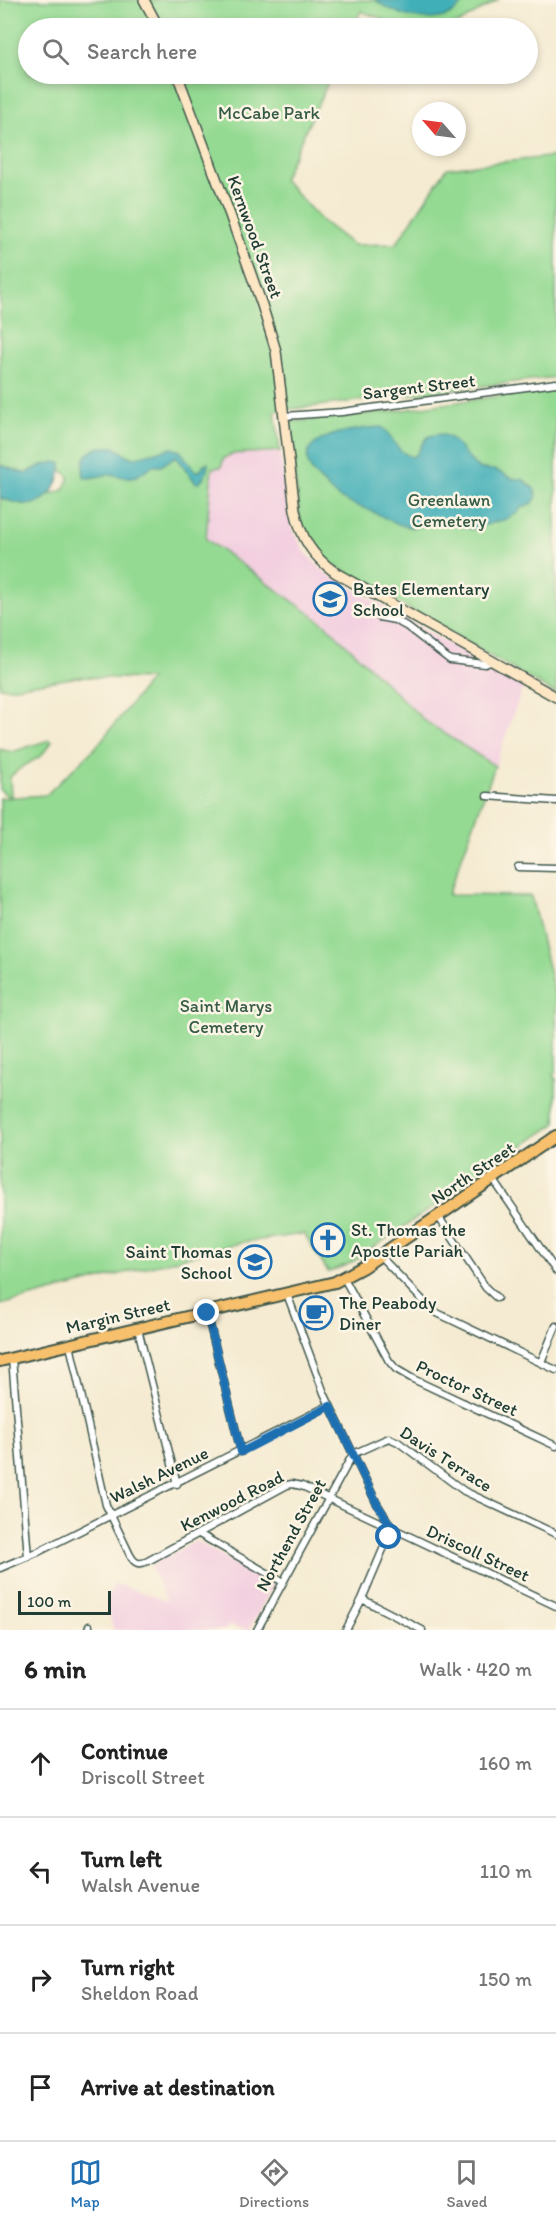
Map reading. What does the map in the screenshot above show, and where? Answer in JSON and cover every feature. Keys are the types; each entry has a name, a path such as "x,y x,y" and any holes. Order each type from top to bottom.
{"highway":[{"name":"North Street","path":"346,1277 554,1141"},
{"name":"Margin Street","path":"0,1361 318,1287 346,1277"}],"main road":[{"path":"144,0 154,18"},
{"name":"Kernwood Street","path":"181,84 262,305 276,351 298,526 306,543 318,559 350,581 556,698"}],"street":[{"name":"Sargent Street","path":"285,416 342,412 556,383"},
{"path":"379,617 395,620 406,626 450,660 485,664 493,661"},
{"path":"487,796 556,801"},
{"path":"518,867 556,868"},
{"path":"493,1179 556,1271"},
{"path":"438,1216 486,1288 497,1298"},
{"path":"380,1256 433,1311 556,1370"},
{"name":"Proctor Street","path":"346,1277 384,1352 396,1369 556,1446"},
{"path":"287,1294 330,1406 376,1502 392,1528 362,1599 346,1630"},
{"path":"207,1313 241,1452"},
{"path":"541,1362 556,1326"},
{"path":"138,1329 177,1484"},
{"path":"70,1345 110,1516"},
{"path":"12,1358 28,1557"},
{"name":"Walsh Avenue","path":"0,1568 28,1557 177,1484 330,1406"},
{"name":"Davis Terrace","path":"353,1454 384,1440 393,1439 464,1491 556,1534"},
{"name":"Northend Street","path":"256,1630 353,1454"},
{"name":"Kenwood Road","path":"110,1516 130,1555 138,1564 200,1534 292,1484 302,1486 392,1528"},
{"name":"Driscoll Street","path":"392,1528 556,1606"},
{"path":"200,1534 283,1582"},
{"path":"362,1599 422,1630"}],"shaded area":[{"name":"Bates Elementary School","path":"280,451 292,528 304,551 313,561 326,573 523,687 495,766 425,721 326,625 206,539 212,468 232,454"},
{"path":"196,1541 273,1585 249,1630 228,1625 226,1630 114,1630 106,1604 114,1583 167,1601 150,1566"}],"green space":[{"path":"0,0 498,0 467,18 380,18 361,11 357,18 18,18 18,84 327,84 283,179 322,221 353,245 396,244 447,168 556,156 556,377 275,411 280,451 232,454 224,458 221,467 212,468 206,539 326,625 425,721 495,766 448,895 531,896 556,1000 556,1072 553,1074 556,1080 556,1123 349,1264 328,1272 304,1234 244,1242 0,1305 0,798 46,795 96,747 151,679 79,677 9,688 0,687 0,498 30,504 52,491 51,494 64,490 69,477 61,469 48,464 26,474 0,465"},
{"name":"Greenlawn Cemetery","path":"556,388 556,694 328,562 310,544 300,521 289,422 394,411"},
{"path":"49,740 52,742 41,756 10,777 11,796 9,797 0,790 0,749 12,752"}],"water":[{"path":"375,0 468,0 449,15 440,18 410,17"},
{"path":"382,427 402,452 413,457 430,436 438,434 446,436 452,439 479,468 495,470 514,479 523,479 534,489 537,496 533,503 521,508 518,513 472,529 435,519 417,527 405,526 336,496 311,469 307,457 312,447 322,439 336,434"},
{"path":"100,447 114,447 132,458 172,448 180,451 195,471 200,471 204,464 208,463 207,469 201,481 195,482 176,456 161,466 152,466 135,477 110,474 84,477 85,458"},
{"path":"55,462 61,463 60,476 50,493 39,502 16,503 0,498 0,465 26,474 40,466"}],"place":[{"name":"Bates Elementary School","path":"330,599"},
{"name":"St. Thomas the Apostle Pariah","path":"328,1240"},
{"name":"Saint Thomas School","path":"255,1262"},
{"name":"The Peabody Diner","path":"316,1313"}],"route":[{"path":"207,1313 241,1452 330,1406 376,1502 392,1528 389,1537"}],"park label":[{"name":"McCabe Park","path":"269,113"},
{"name":"Saint Marys Cemetery","path":"226,1016"}]}
